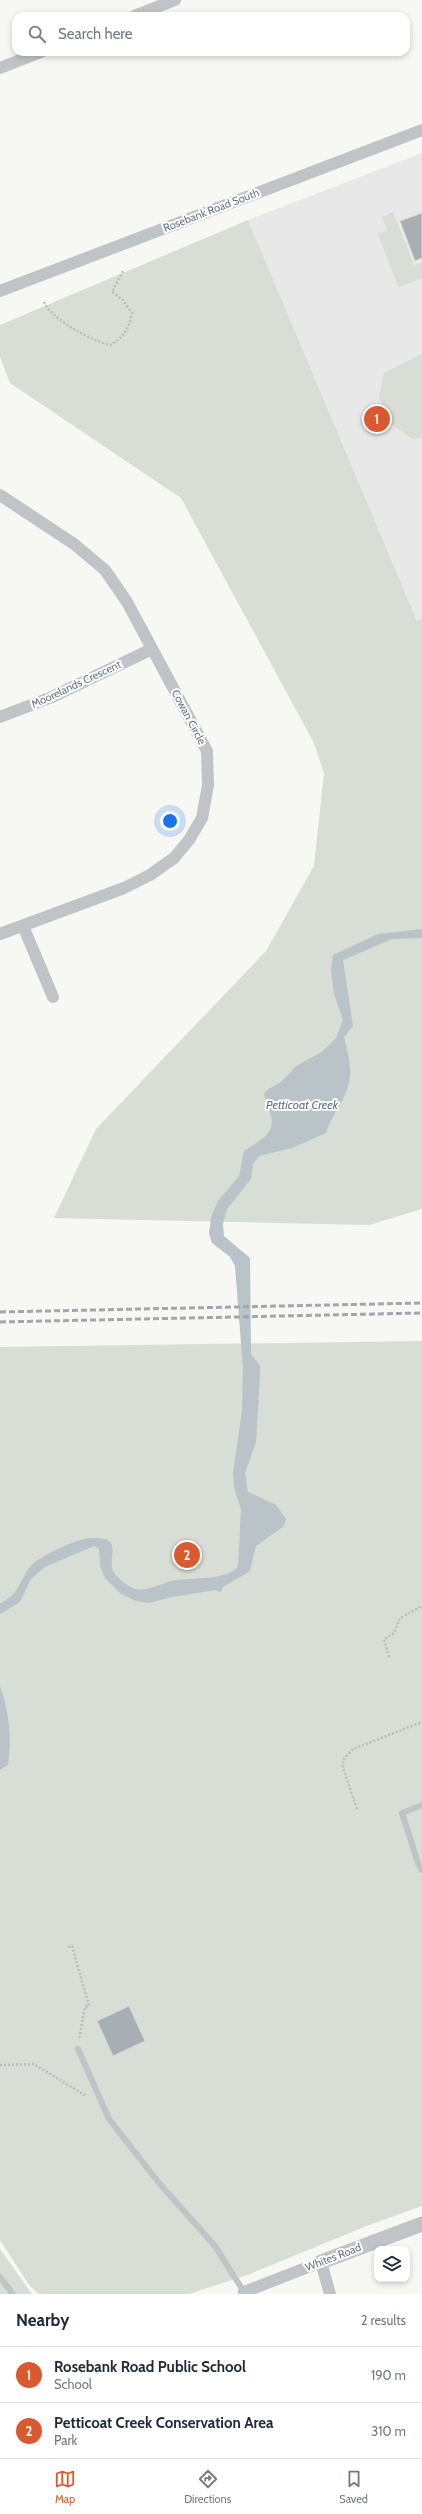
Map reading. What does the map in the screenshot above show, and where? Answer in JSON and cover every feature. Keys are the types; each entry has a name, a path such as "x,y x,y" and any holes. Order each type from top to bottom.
{"street":[{"path":"144,12 175,0"},
{"path":"0,68 31,56"},
{"name":"Rosebank Road South","path":"0,291 422,130"},
{"name":"Cowan Circle","path":"0,495 74,544 104,570 127,602 207,751 208,785 202,818 174,858 150,875 0,934"},
{"name":"Moorelands Crescent","path":"0,717 52,697 152,648"},
{"path":"23,926 53,997"},
{"name":"Whites Road","path":"242,2293 422,2224"},
{"path":"321,2262 330,2294"}],"lane":[{"path":"422,1805 402,1813 418,1863 422,1870"},
{"path":"78,2049 109,2119 159,2183 215,2246 242,2293"},
{"path":"0,2278 13,2294"}],"path":[{"path":"44,302 59,318 78,331 97,343 111,345 123,337 130,326 132,313 123,300 112,292 123,271"},
{"path":"390,1657 384,1640 394,1633 400,1618 422,1606"},
{"path":"357,1809 343,1768 343,1760 354,1749 422,1722"},
{"path":"68,1947 72,1946 88,2006 85,2007 78,2049"},
{"path":"0,2065 34,2064 104,2107"}],"shaded area":[{"path":"422,153 422,618 417,621 248,220"},
{"path":"393,212 414,265 422,262 422,278 398,287 378,234 387,230 382,217"},
{"path":"248,220 417,621 422,618 422,1209 369,1225 54,1218 96,1129 266,951 314,866 324,773 314,743 181,498 10,383 0,357 0,325"},
{"path":"422,354 422,438 412,439 386,420 379,396 384,373"},
{"path":"422,1341 422,1862 418,1864 422,1875 422,2206 369,2225 250,2274 189,2294 39,2294 29,2285 0,2240 0,1347"},
{"path":"0,2249 32,2294 0,2294"}],"water":[{"name":"Petticoat Creek","path":"422,929 422,938 392,939 343,960 353,1026 344,1037 350,1067 349,1084 346,1092 326,1133 292,1148 259,1156 253,1164 251,1179 227,1209 223,1224 224,1236 250,1258 251,1354 260,1366 260,1375 256,1442 245,1473 248,1492 276,1505 286,1519 284,1526 256,1546 250,1571 223,1587 221,1592 215,1590 172,1597 149,1603 136,1601 121,1594 105,1578 100,1566 99,1549 94,1546 45,1567 31,1579 20,1602 0,1614 0,1604 14,1593 30,1567 41,1558 59,1548 85,1539 102,1538 108,1540 111,1543 113,1552 113,1571 117,1577 133,1588 138,1589 149,1588 177,1580 209,1578 225,1575 238,1567 241,1509 234,1488 233,1473 242,1411 243,1369 235,1266 230,1257 212,1243 209,1234 211,1217 218,1201 239,1176 244,1151 262,1139 270,1129 272,1123 264,1095 266,1091 282,1081 296,1066 322,1052 336,1038 343,1020 334,994 331,970 333,955 378,934"},
{"path":"0,1686 8,1715 10,1745 8,1765 0,1770"}],"building":[{"path":"422,213 422,258 415,261 400,221"},
{"path":"129,2006 145,2041 113,2056 97,2021"}],"railway":[{"path":"0,1312 422,1303"},
{"path":"0,1322 422,1313"}],"place":[{"name":"Rosebank Road Public School","path":"377,419"},
{"name":"Petticoat Creek Conservation Area","path":"187,1555"}]}
